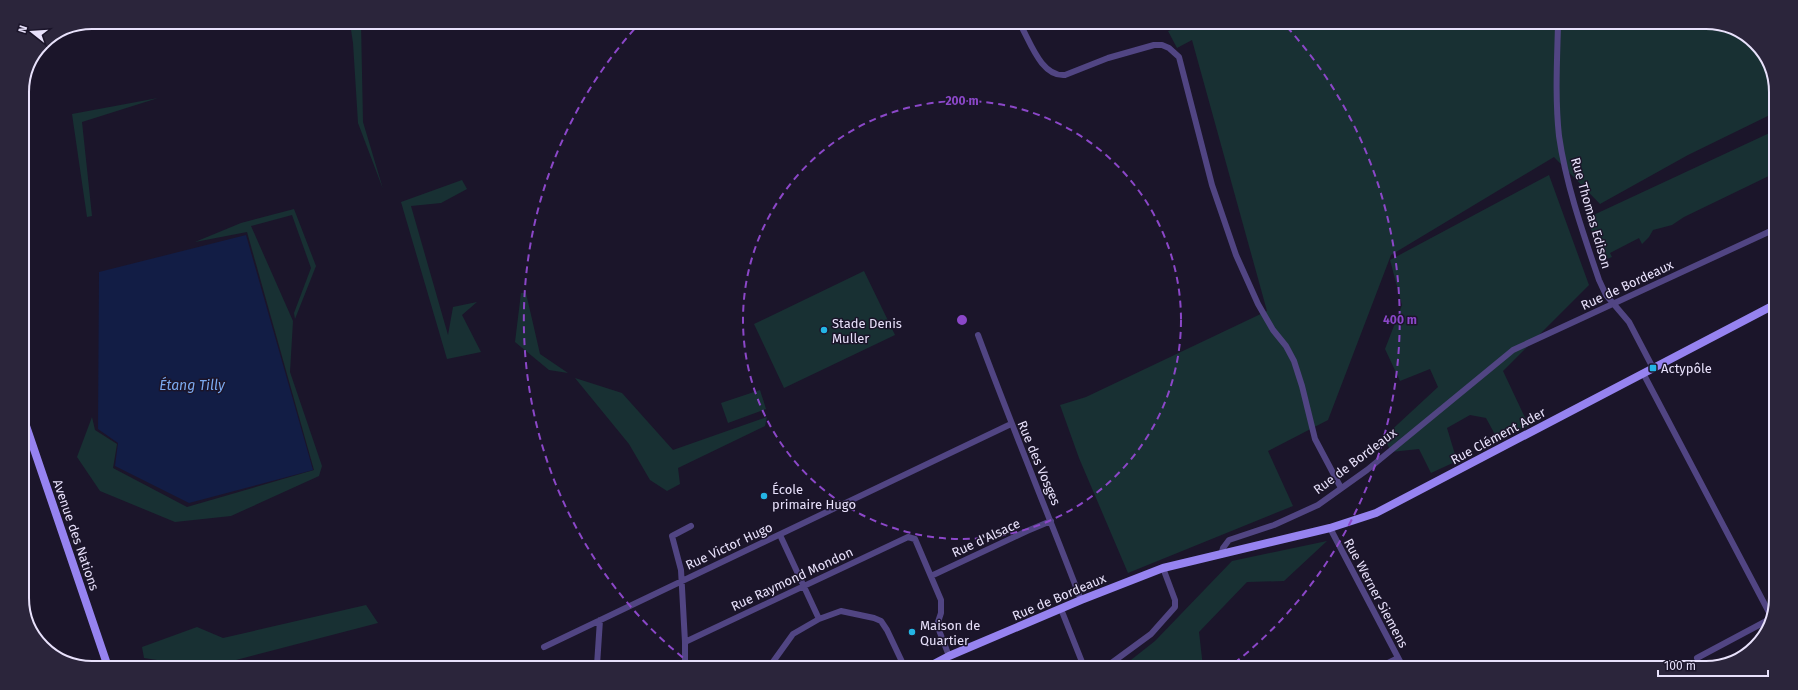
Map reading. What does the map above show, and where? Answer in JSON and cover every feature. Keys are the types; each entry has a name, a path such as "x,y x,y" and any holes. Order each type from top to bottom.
{"street":[{"path":"1023,29 1046,69 1058,75 1065,75 1108,58 1154,45 1162,45 1169,48 1179,57 1210,179 1236,255 1258,304 1286,346 1294,361 1302,386 1315,439 1340,488"},
{"name":"Rue Thomas Edison","path":"1558,29 1556,97 1560,137 1568,181 1599,280 1613,304 1629,322 1653,368"},
{"name":"Rue de Bordeaux","path":"940,661 1081,600 1163,568 1221,555 1223,548 1229,540 1298,516 1318,505 1367,470 1513,350 1769,233"},
{"name":"Rue Clément Ader","path":"1221,555 1330,528 1376,513 1769,308"},
{"name":"Rue des Vosges","path":"978,335 1011,424 1052,521 1081,600"},
{"path":"1643,373 1768,610"},
{"name":"Rue Victor Hugo","path":"544,647 1011,424"},
{"name":"Avenue des Nations","path":"29,435 106,661"},
{"name":"Rue d'Alsace","path":"931,576 1027,531 1052,521"},
{"path":"685,661 681,570 672,536 691,526"},
{"name":"Rue Werner Siemens","path":"1330,528 1400,661"},
{"path":"780,535 819,618"},
{"name":"Rue Raymond Mondon","path":"685,642 908,537 915,539 931,576"},
{"path":"1114,661 1151,634 1175,607 1175,600 1163,568"},
{"path":"931,576 941,600 941,613 937,625 949,656"},
{"path":"1061,609 1082,661"},
{"path":"774,661 793,634 819,618 841,611 874,618 881,621 887,630 902,661"},
{"path":"597,661 600,620"},
{"path":"1696,658 1764,622"},
{"path":"1392,661 1398,658"}],"green space":[{"path":"351,29 361,29 363,122 383,189 358,123"},
{"path":"1174,29 1718,30 1726,32 1744,42 1761,61 1768,80 1769,115 1688,155 1600,204 1554,157 1391,255 1328,420 1268,451 1293,506 1128,573 1079,458 1060,405 1086,397 1267,311 1192,40 1177,48 1168,31"},
{"path":"158,98 82,122 92,216 87,217 72,114"},
{"path":"1769,133 1769,176 1684,217 1672,225 1653,230 1642,244 1639,238 1610,253 1612,257 1602,261 1587,218"},
{"path":"1549,175 1589,285 1503,371 1529,426 1498,440 1486,418 1470,415 1447,428 1457,461 1431,473 1419,449 1391,452 1384,437 1438,387 1430,369 1400,381 1385,349 1402,305 1390,260"},
{"path":"462,180 467,189 441,203 411,206 448,335 453,307 477,302 462,315 481,352 447,359 401,202"},
{"path":"294,209 316,266 295,319 294,313 311,268 292,215 251,226 293,321 290,372 322,466 319,476 231,516 175,522 100,491 77,457 92,417 95,430 117,444 113,468 187,507 314,470 247,232 195,242 241,223"},
{"name":"Stade Denis Muller","path":"864,271 895,335 784,388 754,324"},
{"path":"521,293 526,293 540,354 568,373 549,370 515,342"},
{"path":"575,378 622,393 673,450 767,417 765,426 678,468 680,484 667,491 650,480 629,444"},
{"path":"760,390 766,409 728,423 721,403"},
{"path":"1327,541 1284,581 1247,582 1199,632 1202,661 1130,661 1155,641 1232,561"},
{"path":"366,605 378,623 232,661 164,661 144,658 142,647 197,627 223,638"}],"water":[{"name":"Étang Tilly","path":"246,235 313,470 189,503 115,466 118,443 98,429 99,272"}],"place":[{"name":"Stade Denis Muller","path":"824,330"},
{"name":"Actypôle","path":"1653,368"},
{"name":"École primaire Hugo","path":"764,496"},
{"name":"Maison de Quartier","path":"912,632"}]}
